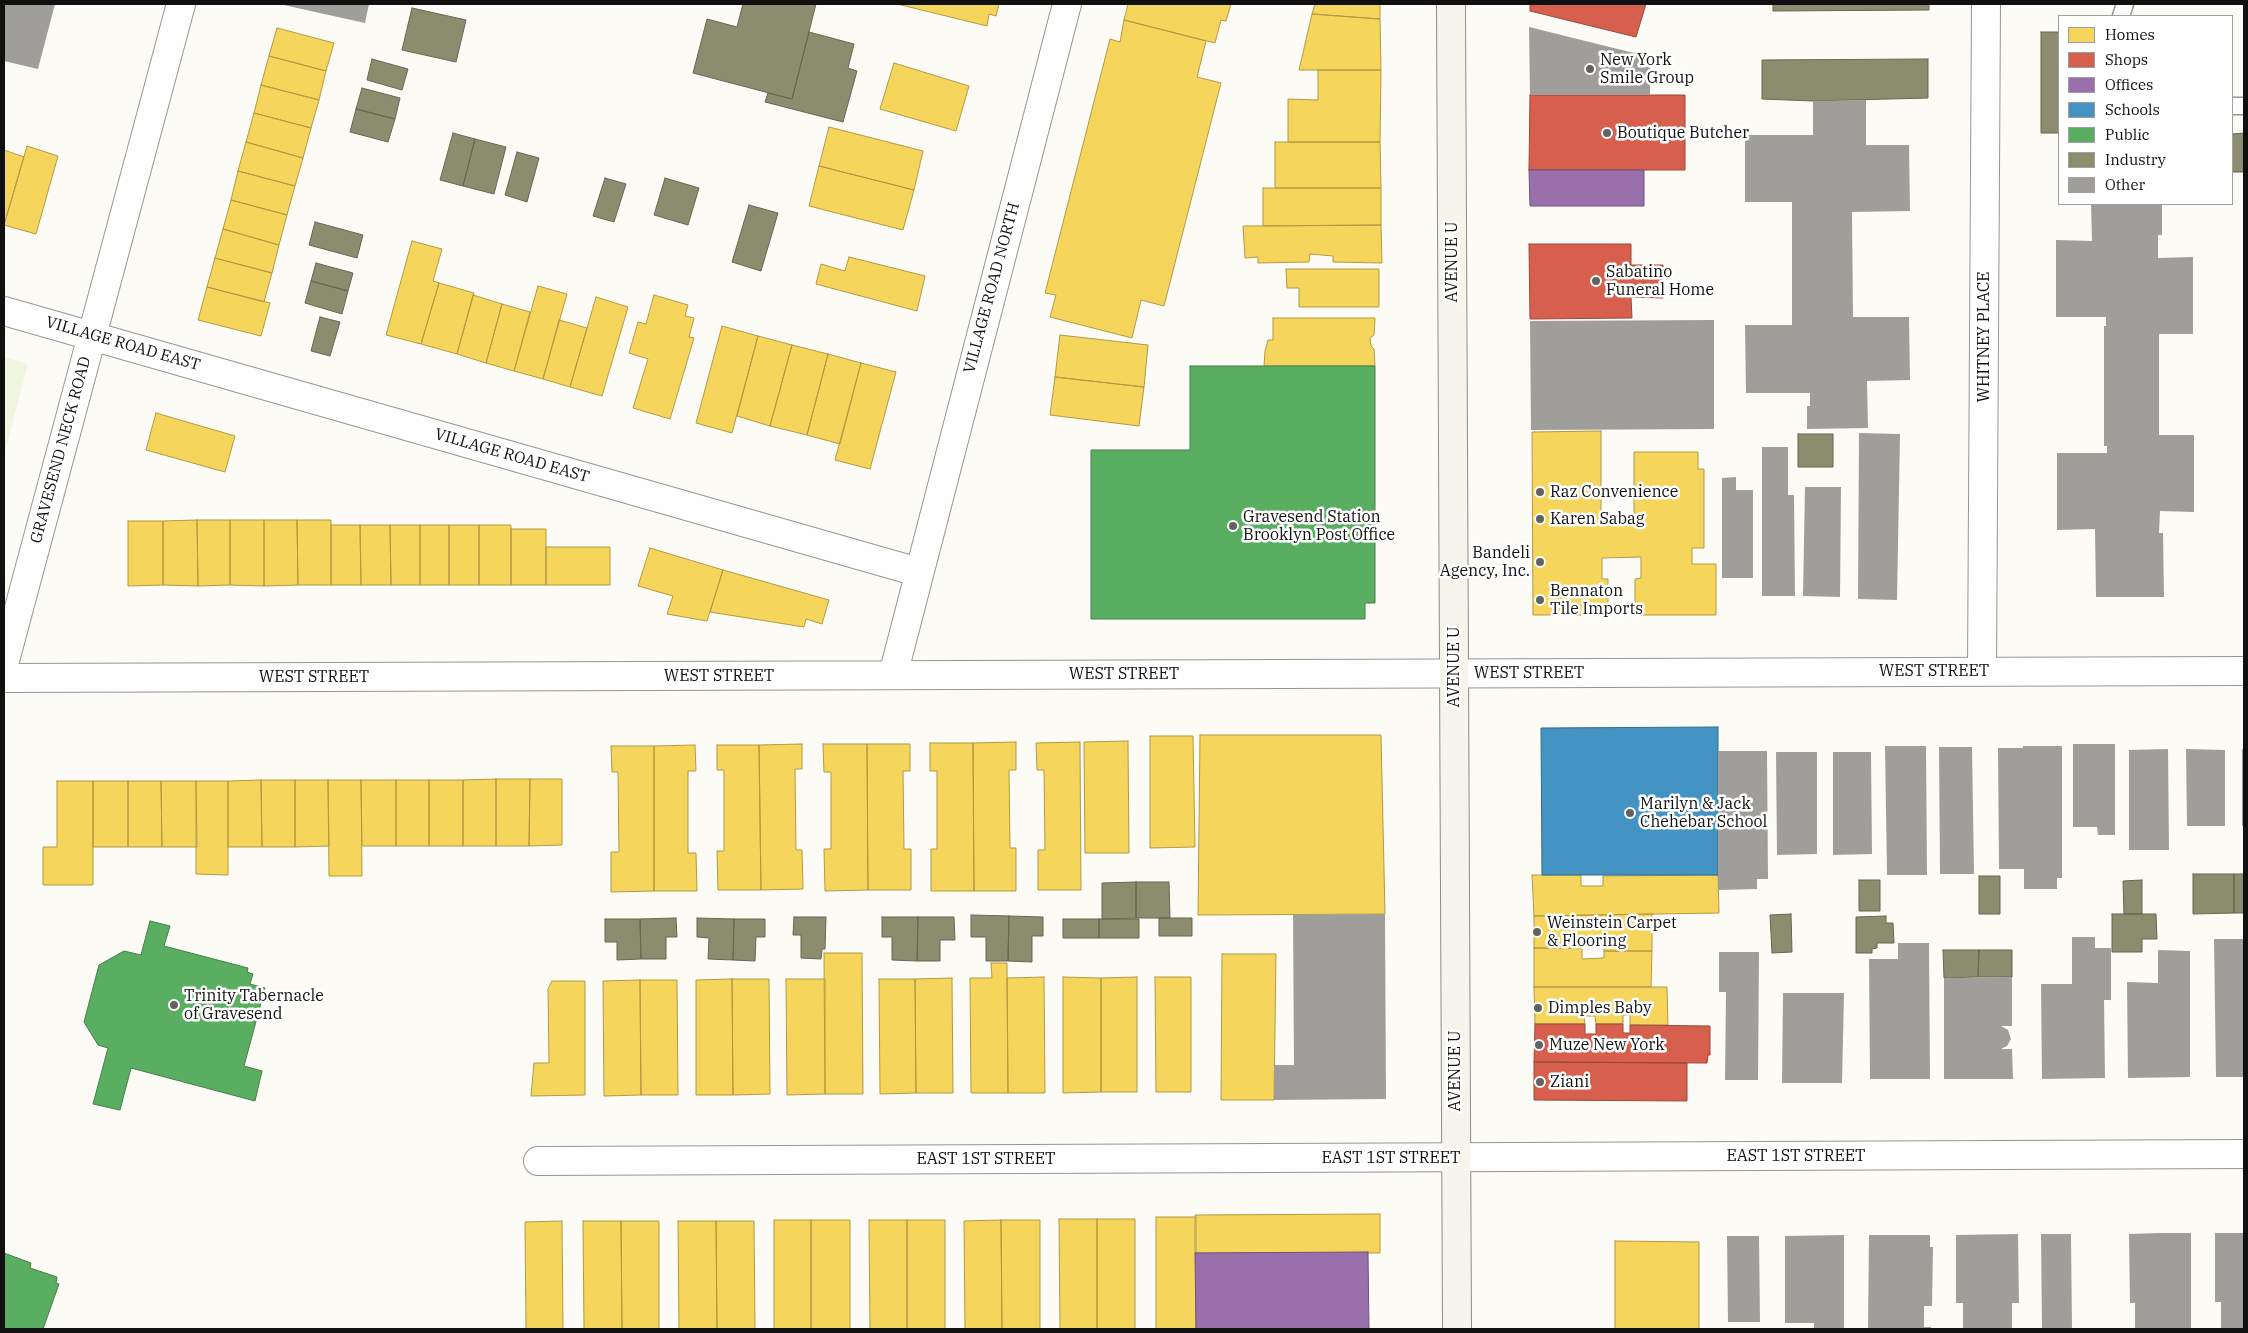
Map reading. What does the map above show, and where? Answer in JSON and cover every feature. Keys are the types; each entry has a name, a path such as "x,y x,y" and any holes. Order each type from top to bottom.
{"main road":[{"name":"AVENUE U","path":"1451,4 1457,1329"}],"street":[{"name":"GRAVESEND NECK ROAD","path":"4,664 181,4"},
{"name":"VILLAGE ROAD NORTH","path":"918,572 1067,4"},
{"name":"WHITNEY PLACE","path":"1982,671 1986,4"},
{"name":"VILLAGE ROAD EAST","path":"4,311 918,572"},
{"path":"893,675 918,572"},
{"name":"WEST STREET","path":"4,678 2244,671"},
{"name":"EAST 1ST STREET","path":"538,1161 2244,1154"}],"green space":[{"path":"4,357 28,364 4,455"}],"building: Homes":[{"path":"897,4 999,4 996,16 989,14 987,26"},
{"path":"1128,4 1231,4 1226,21 1221,20 1215,43 1124,20"},
{"path":"1315,4 1380,4 1380,19 1312,14"},
{"path":"1312,14 1380,19 1381,70 1299,70"},
{"path":"1124,20 1206,41 1197,77 1221,83 1164,306 1141,300 1132,338 1050,317 1056,295 1045,293 1110,39 1120,42"},
{"path":"277,28 334,43 326,71 269,56"},
{"path":"269,56 326,71 319,100 261,85"},
{"path":"894,63 969,86 956,131 880,109"},
{"path":"1318,70 1381,70 1380,142 1288,142 1288,99 1318,100"},
{"path":"261,85 319,100 311,128 254,113"},
{"path":"254,113 311,128 303,158 246,142"},
{"path":"829,127 923,151 914,190 819,166"},
{"path":"246,142 303,158 295,186 238,171"},
{"path":"1275,142 1380,142 1381,188 1275,188"},
{"path":"27,146 58,156 36,234 4,225"},
{"path":"4,150 24,157 4,225"},
{"path":"819,166 914,190 903,230 809,206"},
{"path":"238,171 295,186 287,215 231,200"},
{"path":"1263,188 1381,188 1381,225 1263,226"},
{"path":"231,200 287,215 279,245 223,229"},
{"path":"1381,225 1382,263 1333,262 1333,256 1310,254 1309,262 1258,263 1258,257 1245,258 1243,226"},
{"path":"223,229 279,245 272,273 215,258"},
{"path":"412,241 442,249 433,281 439,283 421,344 386,335"},
{"path":"849,257 925,276 917,311 816,284 821,264 845,271"},
{"path":"215,258 272,273 264,302 207,287"},
{"path":"1286,269 1379,269 1379,307 1299,307 1299,288 1287,288"},
{"path":"439,283 474,293 457,354 421,344"},
{"path":"538,286 567,294 543,379 514,371"},
{"path":"207,287 270,303 261,336 198,320"},
{"path":"473,295 502,304 486,363 457,354"},
{"path":"654,295 688,305 685,316 694,318 689,337 694,338 670,419 633,408 648,359 629,353 638,322 646,324"},
{"path":"596,297 628,307 602,396 570,387"},
{"path":"502,304 530,312 514,371 486,363"},
{"path":"1273,318 1375,318 1374,335 1370,338 1371,346 1374,349 1375,366 1264,366 1268,340 1273,340"},
{"path":"559,320 587,328 570,387 543,379"},
{"path":"722,326 758,336 732,433 696,423"},
{"path":"1060,335 1148,345 1144,387 1055,377"},
{"path":"758,336 792,345 770,426 737,416"},
{"path":"792,345 828,354 807,435 770,426"},
{"path":"828,354 861,363 840,444 807,435"},
{"path":"861,363 896,372 870,469 835,460"},
{"path":"1055,377 1144,387 1139,426 1050,415"},
{"path":"156,413 235,436 225,472 146,450"},
{"path":"1601,431 1601,518 1634,519 1634,452 1698,452 1698,469 1704,469 1704,548 1692,548 1692,564 1716,564 1716,615 1635,615 1635,579 1641,578 1641,557 1602,558 1602,579 1608,579 1608,615 1533,615 1532,432"},
{"path":"197,520 230,520 230,585 198,586"},
{"path":"197,520 198,586 163,585 163,521"},
{"path":"230,520 264,520 264,586 230,585"},
{"path":"264,520 297,520 298,585 264,586"},
{"path":"297,520 331,520 331,585 298,585"},
{"path":"128,521 163,521 163,585 128,586"},
{"path":"331,525 360,525 361,585 331,585"},
{"path":"360,525 390,525 391,585 361,585"},
{"path":"390,525 420,525 420,585 391,585"},
{"path":"420,525 449,525 449,585 420,585"},
{"path":"449,525 479,525 479,585 449,585"},
{"path":"479,525 511,525 511,585 479,585"},
{"path":"511,529 546,529 546,585 511,585"},
{"path":"546,547 610,547 610,585 546,585"},
{"path":"650,548 723,570 707,621 667,614 673,596 638,586"},
{"path":"723,570 829,600 822,624 806,619 804,627 710,612"},
{"path":"1200,735 1381,735 1385,914 1198,915"},
{"path":"1150,736 1193,736 1195,847 1150,848"},
{"path":"1128,741 1129,853 1085,853 1084,742"},
{"path":"1016,742 1016,770 1009,770 1010,848 1016,848 1016,891 974,891 973,743"},
{"path":"1080,742 1081,890 1038,890 1038,850 1045,850 1044,770 1037,770 1036,743"},
{"path":"930,743 973,743 974,891 931,891 931,849 937,849 937,771 930,771"},
{"path":"802,744 802,769 795,769 796,850 802,850 803,889 761,890 759,745"},
{"path":"823,744 867,744 868,890 825,891 824,849 831,849 831,772 824,772"},
{"path":"867,744 910,744 910,771 903,771 904,849 911,849 911,890 868,890"},
{"path":"695,745 696,771 688,771 688,853 696,853 697,891 654,891 654,746"},
{"path":"717,745 759,745 761,890 718,890 717,851 724,851 724,770 717,770"},
{"path":"611,746 654,746 654,891 611,892 611,852 619,852 618,772 612,772"},
{"path":"496,779 530,779 529,846 496,846"},
{"path":"496,779 496,846 463,846 463,780"},
{"path":"530,779 562,779 562,845 529,846"},
{"path":"261,780 295,780 295,847 262,847"},
{"path":"261,780 262,847 228,847 228,781"},
{"path":"295,780 328,780 329,846 295,847"},
{"path":"328,780 361,780 362,876 329,876"},
{"path":"361,780 396,780 396,846 362,846"},
{"path":"396,780 429,780 429,846 396,846"},
{"path":"429,780 463,780 463,846 429,846"},
{"path":"57,781 93,781 93,885 43,885 43,847 57,847"},
{"path":"93,781 128,781 128,847 93,847"},
{"path":"128,781 161,781 162,847 128,847"},
{"path":"161,781 196,781 197,847 162,847"},
{"path":"196,781 228,781 228,875 196,874"},
{"path":"1532,875 1581,875 1581,886 1603,886 1603,876 1718,875 1719,913 1534,916"},
{"path":"1652,914 1652,951 1604,951 1604,941 1581,941 1582,948 1534,948 1534,916"},
{"path":"1534,948 1582,948 1582,959 1604,958 1604,951 1652,951 1651,987 1534,987"},
{"path":"824,953 862,953 863,1094 825,1094"},
{"path":"1222,954 1276,954 1274,1100 1221,1100"},
{"path":"991,963 1007,963 1008,1093 971,1093 970,978 992,978"},
{"path":"1044,977 1045,1093 1008,1093 1007,978"},
{"path":"1063,977 1101,978 1101,1092 1063,1093"},
{"path":"1137,977 1137,1092 1101,1092 1101,978"},
{"path":"1155,977 1191,977 1191,1092 1156,1092"},
{"path":"952,978 953,1093 916,1093 915,979"},
{"path":"732,979 769,979 770,1094 733,1095"},
{"path":"732,979 733,1095 696,1095 696,980"},
{"path":"786,979 825,979 825,1094 787,1095"},
{"path":"879,979 915,979 916,1093 880,1094"},
{"path":"640,980 677,980 678,1095 641,1095"},
{"path":"640,980 641,1095 604,1096 603,981"},
{"path":"552,981 585,981 585,1095 531,1096 534,1063 549,1063 548,989"},
{"path":"1534,987 1667,987 1668,1025 1630,1025 1630,1015 1623,1015 1623,1024 1596,1024 1595,1016 1584,1016 1585,1024 1535,1024"},
{"path":"1380,1214 1380,1253 1195,1253 1195,1215"},
{"path":"1156,1217 1196,1217 1196,1329 1156,1329"},
{"path":"1059,1219 1097,1219 1097,1329 1060,1329"},
{"path":"1097,1219 1135,1219 1135,1329 1097,1329"},
{"path":"774,1220 811,1220 811,1329 774,1329"},
{"path":"811,1220 850,1220 850,1329 811,1329"},
{"path":"869,1220 907,1220 907,1329 870,1329"},
{"path":"907,1220 945,1220 945,1329 907,1329"},
{"path":"1001,1220 1040,1220 1040,1329 1002,1329"},
{"path":"1001,1220 1002,1329 965,1329 964,1221"},
{"path":"562,1221 563,1329 526,1329 525,1222"},
{"path":"583,1221 621,1221 622,1329 584,1329"},
{"path":"621,1221 659,1221 659,1329 622,1329"},
{"path":"678,1221 716,1221 717,1329 679,1329"},
{"path":"716,1221 754,1221 755,1329 717,1329"},
{"path":"1615,1241 1699,1242 1699,1329 1615,1329"}],"building: Shops":[{"path":"1530,4 1646,4 1636,37 1530,11"},
{"name":"Boutique Butcher","path":"1530,95 1685,95 1685,170 1529,170"},
{"name":"Sabatino Funeral Home","path":"1529,244 1631,244 1631,265 1663,265 1663,298 1631,297 1632,318 1530,319"},
{"path":"1535,1024 1585,1024 1585,1034 1596,1034 1596,1024 1623,1024 1623,1033 1630,1033 1630,1025 1710,1026 1710,1055 1708,1055 1707,1063 1534,1062"},
{"path":"1534,1062 1687,1063 1687,1101 1534,1100"}],"building: Offices":[{"path":"1529,170 1644,170 1644,206 1530,206"},
{"path":"1368,1252 1369,1329 1196,1329 1195,1253"}],"building: Schools":[{"name":"Marilyn & Jack Chehebar School","path":"1718,727 1718,875 1542,875 1541,728"}],"building: Public":[{"name":"Gravesend Station Brooklyn Post Office","path":"1190,366 1375,366 1375,603 1365,603 1365,619 1091,619 1091,450 1190,450"},
{"name":"Trinity Tabernacle of Gravesend","path":"150,921 170,926 164,946 248,968 247,972 253,974 250,984 265,988 244,1066 262,1071 255,1101 131,1068 120,1110 93,1104 108,1048 98,1045 84,1022 99,965 124,951 141,955"},
{"path":"4,1253 31,1263 30,1268 57,1277 56,1283 59,1284 43,1329 4,1329"}],"building: Industry":[{"path":"743,4 816,4 792,99 693,73 707,19 737,27"},
{"path":"1773,4 1929,4 1929,10 1773,11"},
{"path":"412,8 466,20 456,62 402,50"},
{"path":"809,32 854,44 848,68 857,71 843,122 765,102 768,93 792,99"},
{"path":"2041,32 2058,32 2058,133 2041,133"},
{"path":"372,59 408,69 402,90 367,80"},
{"path":"1928,59 1928,98 1813,101 1762,99 1762,60"},
{"path":"362,88 400,98 395,119 356,109"},
{"path":"356,109 395,119 388,142 350,132"},
{"path":"453,133 475,139 463,186 440,180"},
{"path":"2244,133 2244,172 2233,172 2233,134"},
{"path":"475,139 506,147 494,194 463,186"},
{"path":"517,152 539,158 527,202 505,195"},
{"path":"605,178 626,184 614,222 593,216"},
{"path":"665,178 699,188 688,225 654,215"},
{"path":"749,205 778,213 761,271 732,262"},
{"path":"315,222 363,235 357,258 309,245"},
{"path":"316,263 353,273 348,291 311,281"},
{"path":"311,281 348,291 342,314 305,303"},
{"path":"320,317 340,322 330,356 311,351"},
{"path":"1798,434 1833,434 1833,467 1798,467"},
{"path":"2193,874 2234,874 2234,913 2193,914"},
{"path":"2234,874 2244,874 2244,913 2234,913"},
{"path":"1979,876 2000,876 2000,914 1979,914"},
{"path":"1859,880 1880,880 1880,911 1859,911"},
{"path":"2142,880 2142,914 2124,914 2123,881"},
{"path":"1136,882 1136,918 1102,919 1102,883"},
{"path":"1136,882 1169,882 1170,918 1136,918"},
{"path":"1791,914 1792,952 1772,953 1770,915"},
{"path":"2112,914 2156,914 2157,939 2142,939 2142,952 2112,952"},
{"path":"971,915 1009,916 1008,961 986,961 986,937 971,937"},
{"path":"1009,916 1043,917 1043,936 1032,936 1032,962 1008,961"},
{"path":"1886,916 1886,923 1893,923 1894,943 1877,943 1877,948 1872,949 1872,953 1856,953 1856,917"},
{"path":"794,917 826,917 825,949 822,949 821,959 801,958 801,935 793,935"},
{"path":"882,917 918,917 917,961 892,960 892,937 882,937"},
{"path":"918,917 954,917 955,940 940,940 940,961 917,961"},
{"path":"676,918 677,937 666,937 666,959 641,959 640,919"},
{"path":"697,918 734,919 733,960 708,959 709,938 697,937"},
{"path":"1159,918 1192,918 1192,936 1159,936"},
{"path":"605,919 640,919 641,959 617,960 617,942 605,942"},
{"path":"734,919 765,919 765,937 756,937 755,961 733,960"},
{"path":"1063,919 1099,919 1099,938 1063,938"},
{"path":"1099,919 1139,919 1139,938 1099,938"},
{"path":"1943,950 1979,950 1978,977 1944,978"},
{"path":"1979,950 2012,950 2012,977 1978,977"}],"building: Other":[{"path":"4,4 55,4 38,69 4,61"},
{"path":"279,4 369,4 365,23"},
{"name":"New York Smile Group","path":"1529,27 1650,57 1650,95 1530,95"},
{"path":"1866,100 1866,145 1909,145 1910,211 1852,212 1853,317 1909,317 1910,380 1867,381 1868,428 1807,429 1807,406 1810,406 1810,393 1746,393 1745,325 1792,325 1792,202 1745,202 1745,135 1813,135 1813,101"},
{"path":"2091,205 2162,205 2162,235 2158,235 2158,258 2193,257 2193,334 2159,334 2159,435 2194,435 2194,512 2160,511 2159,533 2163,533 2164,597 2096,597 2095,529 2057,530 2057,453 2107,453 2107,446 2104,446 2104,326 2106,326 2106,317 2056,317 2056,240 2092,241"},
{"path":"1714,320 1714,429 1531,430 1530,321"},
{"path":"1859,433 1900,434 1897,600 1858,599"},
{"path":"1762,447 1788,447 1788,495 1794,495 1795,596 1762,596"},
{"path":"1736,477 1736,490 1753,490 1753,578 1722,578 1722,478"},
{"path":"1805,487 1841,487 1840,597 1803,596"},
{"path":"2073,744 2115,744 2115,835 2098,835 2097,827 2073,827"},
{"path":"1885,746 1926,746 1927,875 1887,875"},
{"path":"2023,746 2062,746 2062,878 2057,878 2057,889 2024,889 2024,869 1999,869 1998,748 2023,748"},
{"path":"1939,747 1972,747 1974,874 1940,874"},
{"path":"2168,749 2169,850 2129,850 2129,750"},
{"path":"2186,749 2225,750 2225,826 2187,826"},
{"path":"2242,749 2244,749 2244,826 2242,826"},
{"path":"1718,751 1767,751 1768,879 1757,879 1757,889 1718,890"},
{"path":"1776,752 1817,752 1817,854 1777,855"},
{"path":"1833,752 1871,752 1872,854 1833,855"},
{"path":"1385,914 1386,1099 1274,1100 1274,1065 1294,1065 1293,915"},
{"path":"2072,937 2095,937 2095,948 2111,948 2111,1000 2104,1000 2105,1078 2042,1079 2041,984 2072,984"},
{"path":"2214,939 2244,939 2244,1077 2216,1077"},
{"path":"1898,943 1929,943 1930,1079 1870,1079 1869,959 1898,959"},
{"path":"2158,950 2190,951 2190,1077 2128,1078 2127,982 2158,983"},
{"path":"1719,952 1759,952 1758,1080 1725,1080 1726,992 1719,992"},
{"path":"2012,977 2012,1026 2001,1026 2008,1030 2011,1039 2007,1046 2001,1049 2012,1049 2013,1079 1944,1079 1944,978"},
{"path":"1783,993 1844,993 1842,1083 1782,1083"},
{"path":"2191,1233 2191,1329 2135,1329 2135,1303 2130,1303 2129,1234"},
{"path":"2215,1233 2244,1233 2244,1329 2221,1329 2221,1302 2215,1302"},
{"path":"2018,1234 2019,1303 2012,1303 2012,1329 1963,1329 1963,1303 1956,1303 1956,1235"},
{"path":"2041,1234 2071,1234 2072,1329 2042,1329"},
{"path":"1844,1235 1844,1329 1814,1329 1814,1323 1785,1323 1785,1236"},
{"path":"1869,1235 1930,1235 1930,1247 1933,1247 1932,1306 1924,1306 1924,1327 1931,1327 1931,1329 1868,1329"},
{"path":"1727,1236 1759,1236 1760,1322 1728,1322"}],"place":[{"name":"New York Smile Group","path":"1590,69"},
{"name":"Boutique Butcher","path":"1607,133"},
{"name":"Sabatino Funeral Home","path":"1596,281"},
{"name":"Raz Convenience","path":"1540,492"},
{"name":"Karen Sabag","path":"1540,519"},
{"name":"Gravesend Station Brooklyn Post Office","path":"1233,526"},
{"name":"Bandeli Agency, Inc.","path":"1540,562"},
{"name":"Bennaton Tile Imports","path":"1540,600"},
{"name":"Marilyn & Jack Chehebar School","path":"1630,813"},
{"name":"Weinstein Carpet & Flooring","path":"1537,932"},
{"name":"Trinity Tabernacle of Gravesend","path":"174,1005"},
{"name":"Dimples Baby","path":"1538,1008"},
{"name":"Muze New York","path":"1539,1045"},
{"name":"Ziani","path":"1540,1082"}]}
